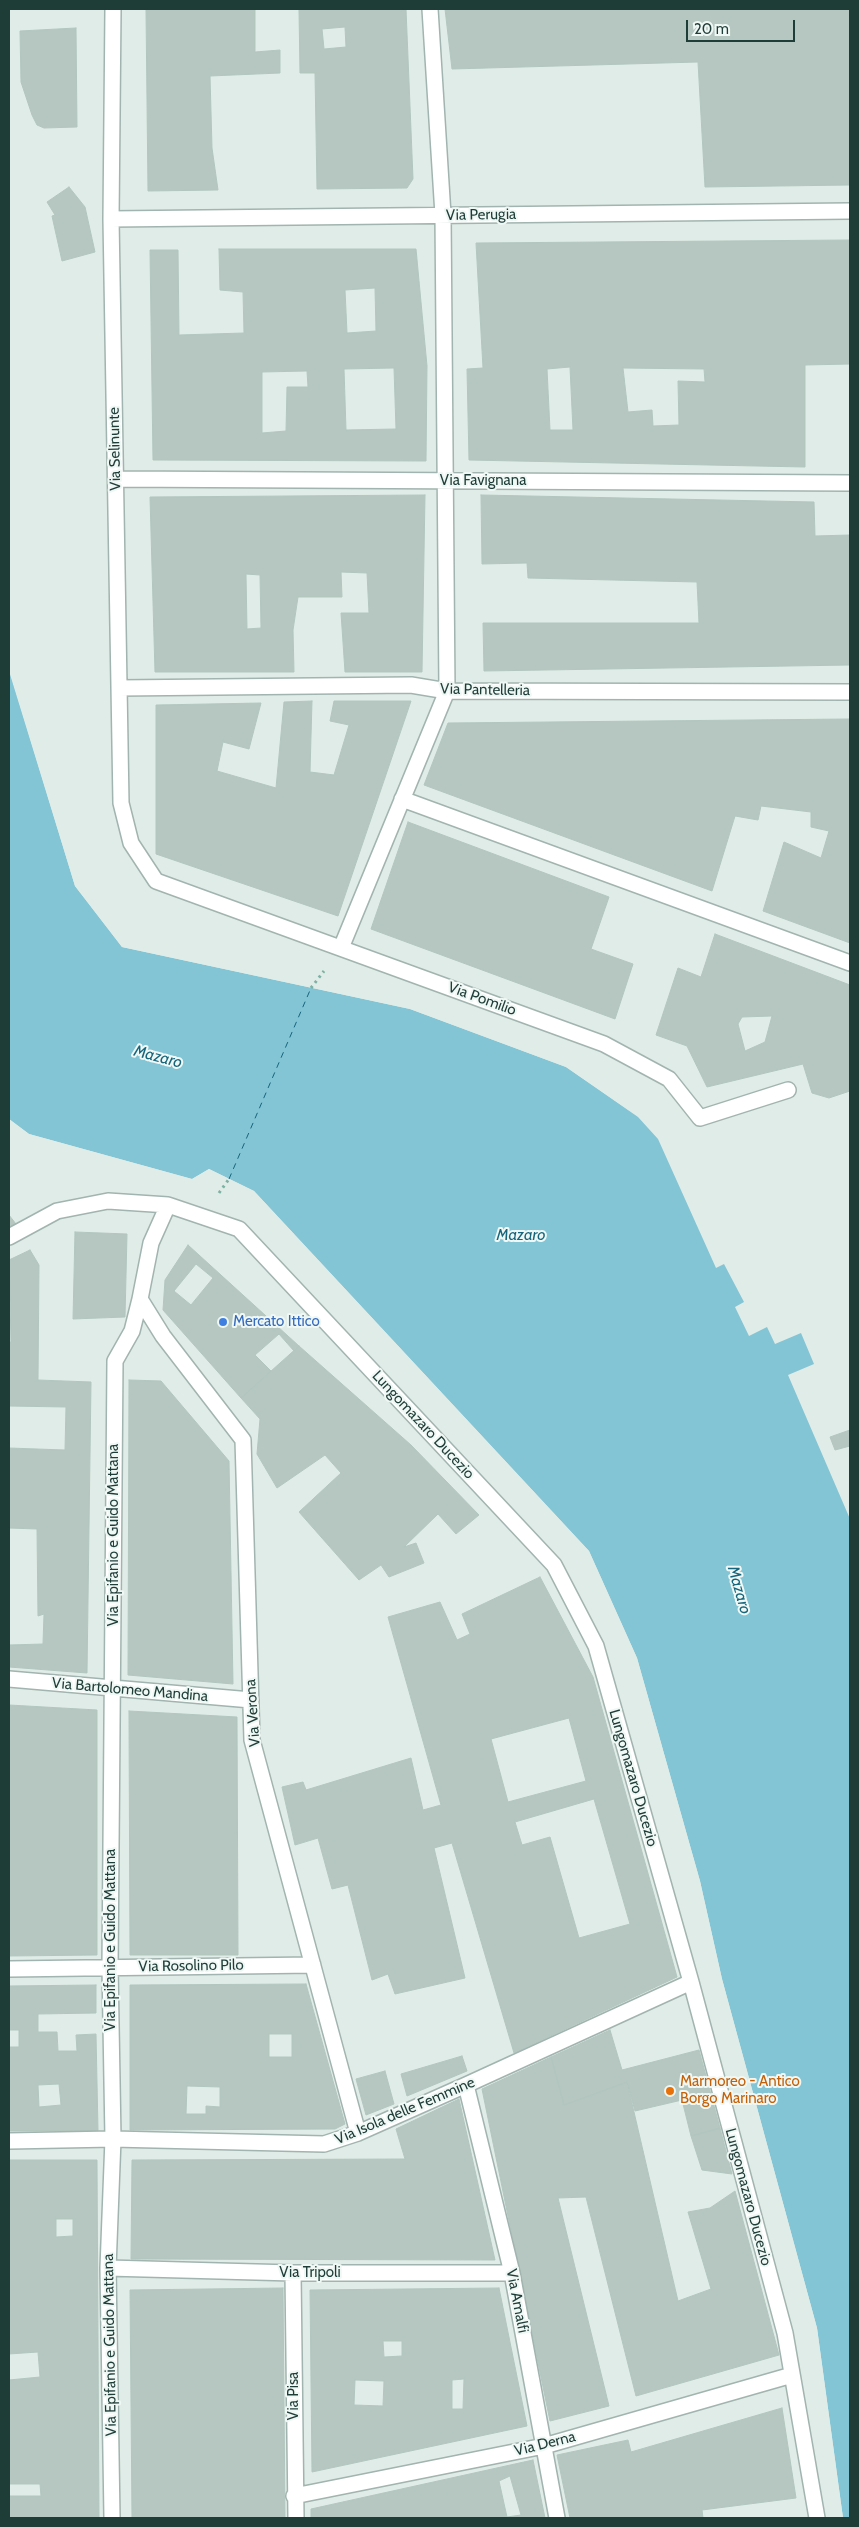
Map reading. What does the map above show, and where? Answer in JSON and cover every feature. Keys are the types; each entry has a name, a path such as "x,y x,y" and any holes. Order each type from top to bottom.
{"street":[{"name":"Via Selinunte","path":"113,9 111,219 121,804 131,843 156,881"},
{"path":"341,948 447,691 443,215 430,9"},
{"name":"Via Perugia","path":"111,219 850,211"},
{"name":"Via Favignana","path":"116,479 850,483"},
{"name":"Via Pantelleria","path":"119,688 411,685 447,691 850,692"},
{"path":"402,799 850,963"},
{"name":"Via Pomilio","path":"156,881 604,1044 669,1078 700,1118 788,1090"},
{"name":"Lungomazaro Ducezio","path":"9,1237 57,1211 108,1201 168,1204 239,1230 554,1565 596,1646 690,1982 785,2333 818,2518"},
{"path":"140,1299 151,1242 168,1204"},
{"name":"Via Verona","path":"140,1299 163,1336 243,1440 252,1740 358,2133"},
{"name":"Via Epifanio e Guido Mattana","path":"112,2518 108,2268 113,2139 110,1967 115,1361 132,1331 140,1299"},
{"name":"Via Bartolomeo Mandina","path":"9,1679 251,1700"},
{"name":"Via Rosolino Pilo","path":"9,1969 313,1965"},
{"name":"Via Isola delle Femmine","path":"9,2141 113,2139 324,2144 358,2133 690,1982"},
{"name":"Via Amalfi","path":"466,2085 512,2273 557,2518"},
{"name":"Via Tripoli","path":"108,2268 293,2273 512,2273"},
{"name":"Via Pisa","path":"293,2273 294,2496 296,2518"},
{"name":"Via Derna","path":"294,2496 544,2446 792,2375"}],"water":[{"name":"Mazaro","path":"9,671 75,886 122,947 410,1009 566,1067 638,1117 658,1139 716,1268 724,1264 744,1302 735,1307 749,1336 767,1327 775,1344 801,1333 814,1364 788,1375 850,1519 850,2518 843,2518 817,2328 722,1979 700,1881 637,1658 589,1551 254,1191 209,1169 192,1179 29,1134 9,1119"}],"pier":[{"path":"9,669 78,885 124,945 411,1006 567,1064 632,1109 630,1111 566,1067 410,1009 122,947 75,886"},
{"path":"9,1119 29,1134 192,1179 209,1169 254,1191 589,1551 637,1658 700,1881 722,1979 817,2328 843,2518 840,2518 814,2329 720,1980 697,1881 635,1659 587,1552 252,1193 209,1172 192,1182 28,1137 9,1122"}],"building":[{"path":"146,9 255,9 255,52 280,50 280,73 210,76 212,148 218,190 148,191"},
{"path":"299,9 406,9 413,179 407,188 317,189 315,73 300,73","holes":["345,27 346,47 324,49 322,29"]},
{"path":"445,9 850,9 850,185 705,187 698,62 452,69"},
{"path":"76,28 77,127 44,128 37,125 32,115 21,82 20,31"},
{"path":"69,187 85,207 95,252 62,261 52,216 55,215 47,202"},
{"path":"850,240 850,364 805,365 805,467 469,460 467,369 483,368 476,243","holes":["570,367 573,430 550,430 547,369","623,368 704,369 705,382 678,381 679,425 653,426 652,410 628,412"]},
{"path":"219,249 416,249 427,366 426,461 153,460 150,250 178,250 179,335 244,333 243,292 220,290","holes":["375,288 376,331 347,333 345,290","394,368 396,429 346,430 344,369","307,371 308,387 287,387 286,431 262,433 262,372"]},
{"path":"425,495 422,672 345,672 341,613 369,613 367,573 341,572 342,597 298,597 293,630 294,672 155,672 150,497","holes":["246,574 260,575 261,628 247,629"]},
{"path":"481,495 814,502 815,536 850,535 850,665 484,671 483,623 699,623 697,582 528,578 527,563 482,564"},
{"path":"312,701 310,772 334,775 349,725 330,721 334,701 411,701 338,916 156,854 156,705 261,703 249,749 223,742 217,771 276,788 284,702"},
{"path":"850,719 850,943 763,911 784,842 821,858 829,831 811,827 811,812 761,806 758,820 735,816 712,891 424,785 448,723"},
{"path":"408,822 609,897 591,949 633,964 615,1019 371,929"},
{"path":"715,934 850,985 850,1091 829,1098 812,1093 803,1064 707,1087 687,1046 656,1035 678,968 701,977","holes":["772,1016 765,1042 745,1051 738,1024 742,1017"]},
{"path":"9,1215 16,1224 9,1228"},
{"path":"75,1232 127,1234 125,1317 73,1319"},
{"name":"Mercato Ittico","path":"188,1245 299,1346 294,1351 279,1334 255,1355 271,1371 241,1398 163,1310 165,1280","holes":["196,1264 213,1278 191,1305 174,1291"]},
{"path":"30,1250 39,1265 38,1380 91,1382 87,1673 9,1667 9,1645 43,1644 44,1614 38,1616 37,1529 9,1528 9,1448 65,1450 66,1407 9,1406 9,1342 11,1342 9,1260"},
{"path":"299,1346 411,1445 479,1515 456,1534 438,1514 404,1547 416,1543 424,1563 389,1577 381,1565 359,1580 299,1512 341,1473 325,1455 277,1488 257,1454 260,1419 241,1398"},
{"path":"129,1380 161,1381 229,1461 233,1684 128,1675"},
{"path":"850,1430 850,1446 835,1450 830,1437"},
{"path":"540,1577 593,1677 677,1977 514,2053 452,1843 434,1848 465,1978 395,1994 388,1974 372,1980 348,1885 332,1889 318,1838 295,1845 282,1787 303,1782 306,1790 411,1758 423,1810 441,1805 388,1617 440,1602 457,1640 470,1634 462,1614","holes":["569,1718 586,1781 508,1802 491,1739","594,1799 630,1924 579,1938 550,1837 522,1845 515,1822"]},
{"path":"9,1705 97,1710 97,1955 9,1956"},
{"path":"129,1711 237,1717 238,1955 130,1955"},
{"path":"306,1984 345,2124 335,2129 130,2130 130,1985","holes":["269,2034 292,2034 292,2057 269,2057","187,2086 220,2087 220,2107 206,2106 206,2114 186,2114"]},
{"path":"96,1985 96,2013 38,2014 38,2032 57,2032 58,2051 77,2051 76,2035 96,2034 98,2131 9,2131 9,2047 19,2047 19,2030 9,2030 9,1986","holes":["59,2084 61,2105 39,2107 38,2085"]},
{"name":"Marmoreo - Antico Borgo Marinaro","path":"610,2030 622,2070 699,2050 720,2128 691,2136 682,2100 635,2111 627,2082 564,2105 551,2057"},
{"path":"462,2056 467,2071 407,2096 401,2074"},
{"path":"551,2057 564,2105 627,2082 678,2301 711,2289 688,2212 710,2208 735,2191 779,2355 636,2396 586,2197 558,2198 609,2406 550,2421 482,2089"},
{"path":"385,2071 394,2104 366,2115 356,2079"},
{"path":"459,2099 495,2260 131,2259 132,2160 405,2159 396,2129"},
{"path":"720,2128 732,2174 702,2170 691,2136"},
{"path":"9,2160 97,2160 99,2518 9,2518 9,2496 41,2496 40,2484 9,2484 9,2380 40,2377 38,2352 9,2354","holes":["56,2219 73,2219 73,2236 56,2237"]},
{"path":"283,2288 285,2518 132,2518 130,2290"},
{"path":"499,2288 527,2426 312,2472 310,2290","holes":["383,2341 402,2341 402,2356 384,2357","464,2379 463,2409 452,2409 452,2380","355,2380 384,2381 383,2406 354,2405"]},
{"path":"782,2408 796,2498 702,2510 703,2518 570,2518 557,2455 628,2440 631,2452"},
{"path":"533,2460 545,2518 311,2518 311,2509","holes":["510,2476 521,2515 507,2517 499,2481"]}],"ferry route":[{"path":"229,1179 311,988"}],"place":[{"name":"Mercato Ittico","path":"223,1322"},
{"name":"Marmoreo - Antico Borgo Marinaro","path":"670,2091"}]}
